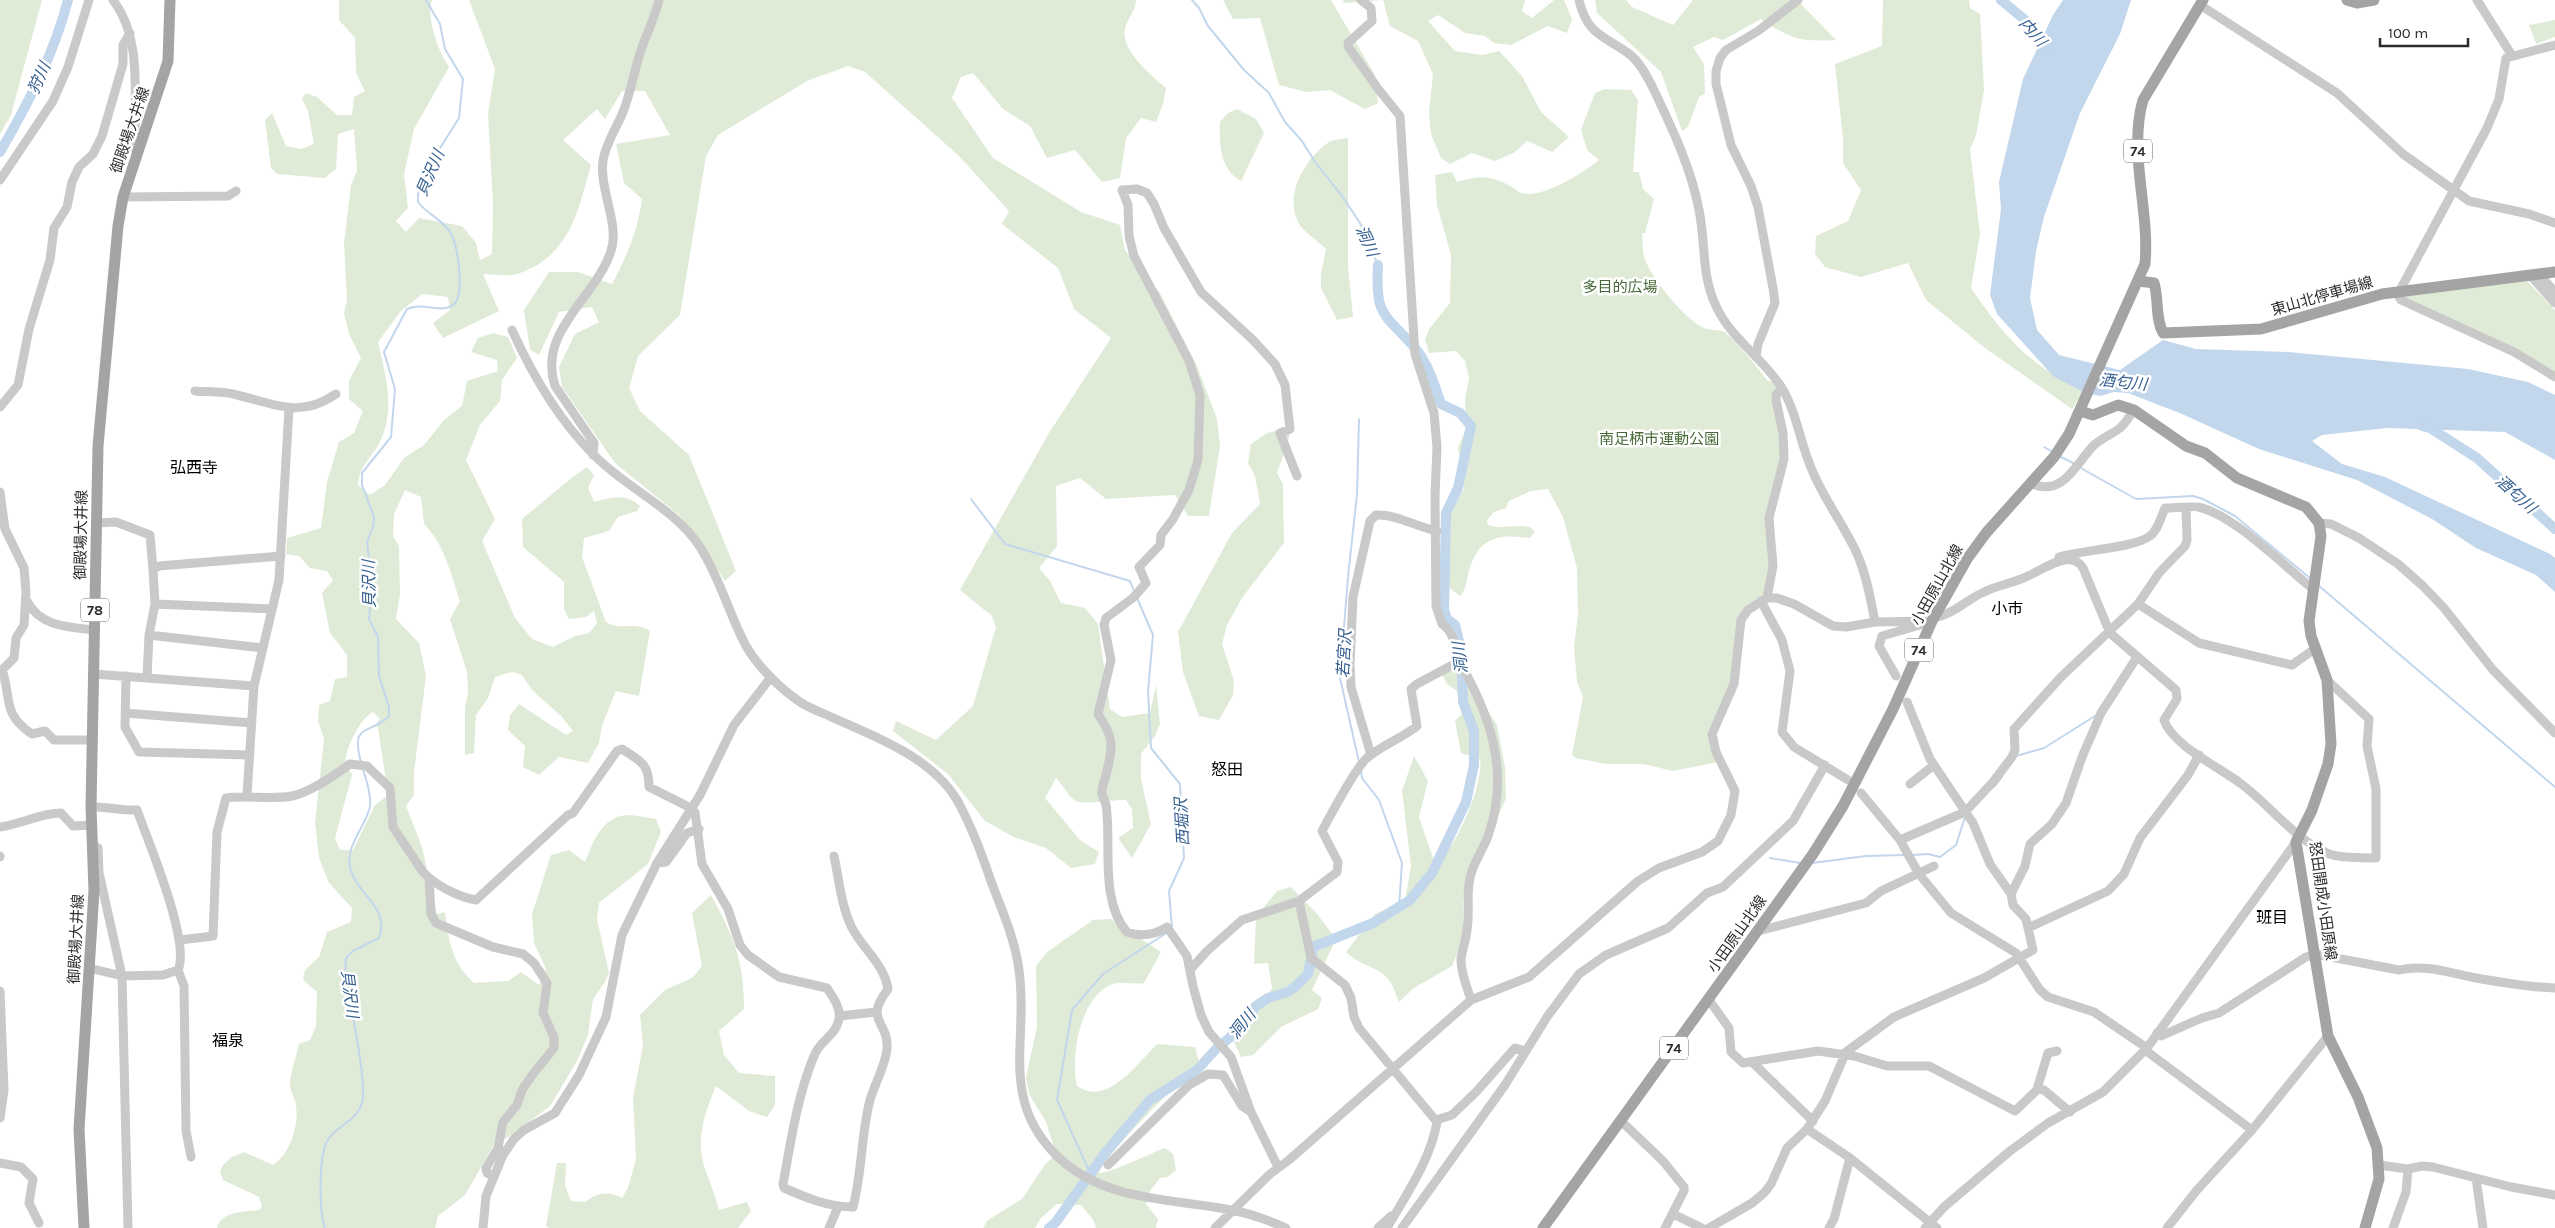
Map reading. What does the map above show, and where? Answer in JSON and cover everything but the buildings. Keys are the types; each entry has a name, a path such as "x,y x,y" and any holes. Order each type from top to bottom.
{"main road":[{"name":"御殿場大井線","path":"84,1228 79,1129 94,891 91,807 98,446 118,226 124,197 170,56 170,0"},
{"path":"2347,0 2357,3 2374,0"},
{"name":"小田原山北線","path":"1544,1228 1806,863 1843,806 1893,709 1933,619 1963,565 1981,539 2032,484 2056,454 2083,406 2145,264 2147,242 2137,141 2139,116 2143,100 2201,2"},
{"name":"東山北停車場線","path":"2138,281 2154,284 2157,292 2159,324 2163,333 2261,329 2382,294 2555,272"},
{"path":"2083,406 2093,415 2118,405 2134,410 2186,446 2205,453 2238,478 2306,507 2319,523"},
{"name":"怒田開成小田原線","path":"2319,523 2321,536 2309,622 2310,636 2327,680 2331,744 2328,764 2312,810 2298,839 2328,1036 2373,1132 2379,1165 2375,1196 2364,1228"}],"street":[{"path":"0,180 53,101 68,67 89,0"},
{"path":"113,0 125,19 130,33 135,80 134,130 137,157"},
{"path":"593,455 594,443 554,386 551,375 553,358 560,330 566,319 600,272 612,251 613,239 602,176 603,160 629,97 641,50 659,0"},
{"path":"1361,0 1371,8 1372,21 1348,43 1349,48 1400,116 1415,354 1434,413 1437,447 1435,496 1437,531 1436,606 1442,624 1450,629 1460,661 1485,710 1494,741 1497,761 1498,787 1494,813 1488,837 1470,875 1467,896 1468,930 1461,959 1462,973 1471,1000"},
{"path":"1579,0 1587,23 1594,32 1637,61 1649,79 1695,187 1700,212 1704,270 1711,296 1727,326 1768,367 1782,388 1794,413 1814,475 1858,557 1875,622"},
{"path":"1756,357 1758,344 1775,303 1773,288 1758,207 1751,186 1731,146 1716,84 1716,71 1720,58 1726,50 1758,31 1798,0"},
{"path":"2477,0 2512,54"},
{"path":"2201,2 2338,94 2404,154 2469,201 2529,214 2555,223"},
{"path":"0,407 18,384 29,329 50,260 54,228 67,206 72,182 79,167 93,154 102,136 123,64 123,44 130,33"},
{"path":"2555,44 2512,54 2506,58 2504,75 2496,106 2454,191 2397,292 2401,300 2514,352 2555,377"},
{"path":"1278,1167 1251,1112 1231,1057 1209,1032 1201,1015 1187,956 1167,927 1140,936 1127,932 1123,928 1113,899 1107,860 1106,804 1102,793 1112,748 1109,730 1098,714 1112,660 1104,625 1106,618 1134,597 1146,583 1139,567 1160,545 1161,535 1173,519 1189,490 1198,460 1200,422 1200,395 1189,361 1134,256 1129,236 1128,205 1122,190 1137,189 1147,193 1164,228 1200,292 1254,340 1275,364 1285,385 1290,428 1280,433 1297,476"},
{"path":"124,197 228,196 236,191"},
{"path":"2535,275 2555,292"},
{"path":"2535,275 2555,302"},
{"path":"512,330 529,368 593,455 681,526 697,543 710,564 747,648 771,677 800,702 910,756 944,783 955,797 971,826 1016,955 1021,994 1018,1067 1020,1087 1029,1115 1043,1140 1055,1154 1094,1182 1139,1196 1234,1210 1286,1228"},
{"path":"1782,388 1776,394 1776,400 1783,433 1784,459 1781,478 1770,511 1773,566 1764,600 1782,640 1790,671 1782,732 1794,747 1848,780"},
{"path":"194,391 235,394 289,408 312,408 336,394"},
{"path":"247,795 254,686 279,580 289,408"},
{"path":"2032,484 2042,488 2064,480 2079,466 2098,441 2121,427 2134,410"},
{"path":"0,492 5,529 24,568 27,600 24,625 16,638 14,658 1,670 8,708 26,730 32,734 45,731 54,740 93,740"},
{"path":"2046,566 2051,560 2072,553 2140,541 2154,532 2164,508 2202,507 2224,518 2313,589"},
{"path":"1900,840 1965,812 1993,782 2012,757 2014,729 2034,704 2138,604 2159,573 2185,546 2187,540 2186,508"},
{"path":"1371,755 1351,687 1350,664 1353,597 1370,521 1376,515 1386,514 1418,528 1437,531"},
{"path":"96,523 116,522 150,535 154,569 155,604 149,635 147,678"},
{"path":"2319,523 2331,524 2359,538 2398,564 2423,586 2444,608 2493,670 2555,733"},
{"path":"154,569 159,566 281,556"},
{"path":"1215,1228 1278,1167 1471,1000 1485,992 1529,977 1638,882 1659,868 1702,852 1718,841 1731,815 1735,791 1716,752 1712,734 1734,684 1741,620 1748,610 1764,600 1777,598 1794,604 1833,626 1846,627 1875,622 1933,619 1948,615 1984,592 2028,576 2046,566 2069,559 2080,564 2110,633 2176,690 2177,699 2164,717 2165,724 2177,738 2198,755 2240,783 2298,839 2328,854 2376,858 2376,789 2367,746 2369,719 2327,680"},
{"path":"27,600 32,611 42,620 95,630"},
{"path":"155,604 271,609"},
{"path":"2138,604 2182,634 2211,647 2292,665 2316,648"},
{"path":"1896,676 1879,646 1882,636 1916,628 1933,619"},
{"path":"149,635 263,648"},
{"path":"2011,894 2025,866 2030,844 2052,824 2066,802 2082,757 2102,713 2137,657"},
{"path":"1190,970 1242,920 1299,901 1337,872 1338,862 1322,831 1366,758 1403,737 1417,726 1411,689 1460,661"},
{"path":"93,674 254,686"},
{"path":"126,676 125,727 139,752 250,755"},
{"path":"483,1228 483,1212 493,1176 502,1155 514,1139 524,1130 555,1113 579,1075 606,1017 622,935 657,863 700,796 734,725 771,677"},
{"path":"1709,1228 1752,1203 1771,1184 1787,1148 1807,1129 1825,1102 1844,1054 1894,1017 1979,980 2020,959 2033,950 2024,914 2013,905 2011,894 1990,864 1973,823 1934,765 1907,702"},
{"path":"125,713 252,723"},
{"path":"180,940 213,936 217,832 226,798 247,795 293,796 327,780 350,764 363,765 390,788 395,833 429,878 467,899 476,900 532,847 568,815 573,813 617,751 622,749 641,761 649,772 649,786 687,806 694,812 699,829 702,864 728,909 740,945 759,964 779,977 827,988 837,1004 840,1016 834,1033 818,1046 811,1062 796,1112 783,1184 784,1188 808,1198 838,1207 853,1207 860,1182 860,1157 870,1102 887,1048 876,1012 878,1002 888,989 886,979 852,929 845,910 834,856"},
{"path":"2028,928 2108,891 2117,884 2140,838 2184,781 2198,755"},
{"path":"1402,1228 1505,1085 1579,974 1606,955 1668,928 1707,893 1723,887 1793,820 1825,765"},
{"path":"1910,784 1934,765"},
{"path":"1861,793 1900,840 1919,874 1951,913 2012,949 2040,990 2048,997 2094,1012 2252,1130"},
{"path":"89,968 122,976 163,975 178,970 181,965 180,940 171,907 137,810 118,811 110,806 91,807"},
{"path":"0,827 18,824 49,813 61,813 73,826 92,825"},
{"path":"657,863 666,862 687,833 699,829"},
{"path":"1928,1225 2010,1150 2048,1123 2103,1092 2146,1049 2298,839"},
{"path":"93,847 98,848 99,873 122,976 128,1228"},
{"path":"1758,931 1834,913 1866,903 1881,891 1934,866"},
{"path":"429,878 431,914 436,923 492,947 523,954 534,963 546,983 543,1013 554,1036 554,1048 522,1090 517,1105 504,1122 498,1148 486,1168 488,1173 493,1176"},
{"path":"1299,901 1311,958 1345,985 1351,998 1354,1017 1359,1028 1436,1120 1434,1137 1387,1228"},
{"path":"2157,1033 2161,1036 2218,1013 2306,956 2316,954 2399,970 2411,967 2430,968 2473,977 2555,988"},
{"path":"178,970 184,986 186,1131 191,1156"},
{"path":"0,991 4,1090 0,1118"},
{"path":"1709,1000 1729,1028 1731,1052 1743,1062 1753,1063 1809,1052 1844,1054 1887,1066 1934,1067 2015,1110 2036,1090 2048,1053 2057,1051"},
{"path":"840,1016 876,1012"},
{"path":"2167,1228 2197,1190 2252,1130 2328,1036"},
{"path":"1436,1120 1452,1115 1516,1048 1526,1051"},
{"path":"1753,1063 1813,1121"},
{"path":"1108,1165 1188,1085 1208,1074 1223,1075 1242,1106 1251,1112"},
{"path":"2036,1090 2044,1090 2070,1112"},
{"path":"1621,1121 1681,1181 1684,1191 1665,1228"},
{"path":"1807,1129 1850,1158 1928,1225 1937,1228"},
{"path":"1829,1228 1834,1219 1850,1158"},
{"path":"0,1163 21,1167 33,1179 29,1203 40,1223"},
{"path":"2379,1165 2408,1169 2422,1166 2433,1167 2555,1195"},
{"path":"2392,1228 2406,1192 2408,1169"},
{"path":"2476,1178 2483,1228"},
{"path":"829,1228 838,1207"},
{"path":"1378,1228 1398,1208"},
{"path":"1673,1214 1702,1228"}],"green space":[{"path":"0,0 42,0 11,115 0,134"},
{"path":"339,0 432,0 431,16 434,34 449,67 414,129 404,174 408,208 396,221 406,232 419,218 462,226 476,243 480,260 492,254 493,205 488,113 495,69 469,0 1136,0 1135,7 1125,29 1127,45 1138,62 1166,88 1163,104 1156,122 1141,118 1126,138 1120,178 1102,182 1075,150 1047,158 1030,126 1003,109 973,73 961,77 952,98 993,158 1081,212 1120,225 1125,250 1160,293 1197,366 1217,419 1220,446 1209,516 1188,516 1175,495 1106,499 1080,478 1056,486 1057,546 1039,568 1050,581 1061,603 1085,608 1098,624 1110,709 1122,717 1150,713 1156,685 1160,724 1155,736 1141,754 1141,779 1151,824 1132,858 1118,838 1133,828 1132,809 1126,800 1078,802 1071,798 1056,778 1045,798 1080,840 1099,852 1095,864 1071,868 1046,848 1014,837 985,821 948,774 893,731 896,721 936,740 973,706 996,627 992,616 960,590 1049,433 1111,338 1074,309 1058,268 1002,224 1009,211 959,156 865,72 848,66 807,81 718,135 706,156 680,315 638,356 629,388 640,411 689,455 736,571 725,581 679,515 615,463 562,387 559,367 575,334 599,322 592,307 559,312 539,355 530,350 524,310 549,272 578,272 612,284 627,253 635,232 642,199 624,183 616,144 670,135 645,91 622,91 605,119 597,109 563,140 591,165 576,215 560,244 549,256 535,266 517,274 483,274 499,311 443,338 433,323 450,310 448,297 422,294 400,312 378,342 388,390 388,414 382,437 362,470 358,485 370,495 385,485 404,458 424,445 444,420 462,406 467,381 498,371 497,360 471,352 478,338 493,333 508,337 517,358 502,380 500,401 480,425 466,460 495,519 482,541 515,618 532,639 553,647 575,636 589,633 597,623 594,611 586,617 569,619 564,609 564,582 523,547 522,519 587,467 594,475 588,488 594,502 619,497 630,499 640,506 637,511 618,517 609,531 584,538 582,557 606,622 617,626 645,628 650,631 639,696 616,691 602,725 599,743 588,763 559,757 539,775 523,767 525,746 508,730 510,715 519,704 566,735 573,731 561,716 532,690 522,675 512,672 495,677 488,698 476,715 474,753 465,755 465,707 468,693 467,672 450,619 460,601 442,550 437,540 424,524 421,497 405,490 394,514 393,536 399,546 400,594 396,619 419,643 426,676 414,772 414,795 406,806 422,847 437,914 445,912 452,950 466,975 474,983 508,981 521,972 539,985 546,969 534,943 532,914 551,855 569,850 585,862 591,846 600,831 611,820 619,816 631,815 656,819 661,832 648,864 599,903 597,919 609,973 593,999 588,1035 577,1061 550,1106 512,1135 495,1143 465,1195 438,1216 435,1228 217,1228 219,1222 228,1215 259,1210 262,1206 259,1197 223,1180 220,1171 223,1165 232,1157 244,1152 273,1165 289,1147 295,1131 297,1114 290,1087 292,1071 299,1044 310,1040 316,1026 317,992 303,980 305,970 319,957 327,932 351,922 352,908 329,883 319,858 315,823 324,739 318,721 319,705 330,701 335,679 347,677 347,655 330,633 322,593 333,580 327,571 310,568 299,556 286,554 287,538 321,528 327,482 339,442 354,433 363,411 349,399 349,381 361,358 349,334 344,313 347,300 344,243 351,185 357,171 354,129 338,134 336,169 325,178 277,174 271,168 265,120 272,113 286,146 301,149 314,144 308,111 302,99 306,93 317,97 337,115 352,115 354,97 365,91 356,73 355,38 339,20","holes":["373,712 380,719 377,722 386,780 395,790 375,805 353,850 340,850 335,838 352,775 346,764 347,752 358,727 368,715"]},
{"path":"1223,0 1331,0 1375,75 1378,103 1365,109 1330,90 1306,92 1279,85 1260,18 1233,19"},
{"path":"1343,0 1383,0 1344,3"},
{"path":"1383,0 1525,0 1522,11 1532,18 1554,0 1564,0 1572,19 1567,33 1548,26 1511,45 1494,43 1485,36 1465,33 1438,15 1428,21 1455,51 1482,55 1499,51 1522,76 1541,112 1569,137 1552,152 1527,141 1515,152 1495,161 1472,153 1450,164 1441,158 1431,134 1429,112 1433,74 1418,41 1390,26"},
{"path":"1595,0 1626,0 1632,7 1673,25 1693,0 1797,0 1836,40 1804,40 1796,38 1761,19 1723,40 1714,37 1693,47 1704,64 1705,94 1699,97 1688,127 1682,131 1661,72 1597,13"},
{"path":"1883,0 1969,0 1970,8 1980,14 1984,90 1976,136 1970,149 1980,234 1971,288 2007,336 2047,371 2083,392 2072,409 1985,348 1926,300 1908,263 1861,277 1825,267 1815,254 1816,236 1848,221 1861,190 1843,163 1843,139 1835,64 1882,46"},
{"path":"2555,20 2555,37 2536,44 2529,25"},
{"name":"南足柄市運動公園","path":"1605,89 1631,90 1638,100 1633,172 1639,172 1643,189 1654,199 1645,233 1642,233 1643,250 1647,264 1668,296 1686,315 1702,327 1722,331 1728,335 1768,381 1773,381 1777,387 1783,455 1768,510 1771,559 1765,594 1744,611 1730,689 1708,731 1713,755 1718,762 1673,771 1643,764 1606,764 1576,758 1572,755 1583,697 1577,682 1574,646 1578,615 1577,568 1563,517 1548,489 1531,491 1509,501 1506,508 1494,512 1487,520 1488,525 1493,526 1530,527 1535,532 1530,538 1500,537 1485,544 1473,559 1465,587 1460,596 1448,587 1450,513 1464,489 1458,448 1466,428 1465,399 1469,378 1465,361 1456,351 1429,353 1425,339 1429,329 1450,303 1451,255 1437,205 1435,175 1452,172 1457,182 1472,178 1491,178 1521,193 1530,194 1562,184 1599,160 1587,150 1581,130 1595,93"},
{"path":"1237,109 1256,119 1264,133 1241,181 1234,176 1225,163 1220,139 1220,122 1228,113"},
{"path":"1348,138 1348,267 1353,317 1337,320 1321,288 1321,274 1326,249 1300,226 1294,211 1294,200 1299,178 1312,157 1329,142"},
{"path":"2527,281 2555,310 2555,374 2402,296"},
{"path":"1291,426 1288,442 1277,473 1283,484 1284,543 1242,598 1227,625 1222,644 1234,681 1233,695 1219,720 1199,716 1183,672 1178,632 1232,533 1260,504 1255,476 1248,463 1251,444 1267,433"},
{"path":"1459,666 1497,725 1505,767 1506,798 1463,900 1464,938 1452,966 1414,988 1399,1002 1392,985 1384,975 1356,960 1346,952 1375,914 1405,901 1411,866 1402,791 1414,756 1428,781 1419,817 1434,861 1447,851 1465,820 1475,793 1480,759 1461,753 1455,721 1462,714 1457,691 1447,684 1442,675"},
{"path":"1291,887 1318,915 1336,939 1312,990 1322,998 1318,1009 1281,1027 1253,1055 1241,1057 1234,1042 1247,1029 1272,988 1268,963 1254,964 1256,917 1277,891"},
{"path":"711,895 732,937 740,963 744,992 744,1009 719,1031 724,1055 739,1073 775,1076 775,1105 767,1117 749,1111 716,1086 703,1126 701,1137 702,1158 719,1210 747,1202 751,1211 738,1228 549,1228 546,1226 557,1163 566,1163 565,1185 571,1201 585,1202 599,1194 612,1194 622,1198 628,1188 636,1159 633,1097 643,1046 640,1015 665,990 692,978 702,966 692,913"},
{"path":"1111,919 1161,952 1144,983 1118,983 1110,985 1100,992 1091,1003 1085,1015 1076,1045 1075,1074 1077,1086 1088,1091 1099,1091 1110,1087 1131,1072 1157,1044 1195,1047 1199,1061 1133,1129 1108,1158 1098,1173 1120,1167 1165,1148 1173,1154 1176,1170 1168,1177 1160,1178 1150,1191 1146,1204 1158,1219 1156,1228 1096,1228 1094,1221 1081,1205 1057,1204 1041,1218 1035,1228 983,1228 988,1220 1022,1199 1044,1166 1056,1154 1046,1122 1029,1094 1026,1078 1037,1027 1036,966 1047,952 1093,920"}],"water":[{"path":"2063,0 2131,0 2120,34 2080,113 2044,217 2036,251 2030,298 2037,330 2059,355 2120,370 2163,340 2196,349 2288,352 2468,369 2528,382 2555,395 2555,460 2505,432 2387,428 2322,435 2312,441 2342,464 2385,477 2550,554 2555,558 2555,592 2536,575 2476,548 2432,519 2357,480 2259,449 2182,414 2128,393 2114,392 2100,396 2083,392 2053,376 1997,314 1990,295 2001,209 1999,182 2023,79 2053,15"}],"waterway":[{"name":"狩川","path":"0,152 48,59 68,0"},
{"name":"貝沢川","path":"361,762 358,749 360,735 389,716 389,707 379,676 378,637 369,619 372,584 367,542 373,527 374,517 362,485 362,473 391,437 395,389 384,352 407,309 419,306 449,307 457,299 460,281 458,258 451,233 444,224 418,202 418,194 432,161 459,118 463,79 445,49 440,24 426,0"},
{"name":"洞川","path":"1192,0 1199,8 1208,26 1244,70 1269,93 1285,122 1302,141 1315,162 1342,196 1360,223 1378,265"},
{"name":"内川","path":"2001,0 2025,20 2049,50"},
{"name":"洞川","path":"1049,1228 1056,1222 1106,1152 1150,1100 1197,1070 1216,1049 1239,1030 1256,1006 1268,998 1288,992 1308,974 1313,947 1373,923 1410,900 1432,873 1466,802 1474,765 1474,731 1463,702 1461,649 1455,625 1447,619 1444,610 1446,513 1458,488 1471,426 1460,413 1441,404 1431,375 1420,354 1384,313 1378,295 1378,265"},
{"name":"若宮沢","path":"1359,419 1357,494 1340,678 1359,762"},
{"name":"酒匂川","path":"2422,426 2430,428 2477,458 2555,529"},
{"path":"2044,447 2053,452"},
{"path":"2059,456 2075,464"},
{"path":"2079,467 2136,499 2193,496 2203,499 2235,516 2311,579"},
{"name":"西堀沢","path":"971,499 1005,544 1130,581 1134,591"},
{"path":"2318,585 2555,787"},
{"name":"西堀沢","path":"1137,598 1153,635 1148,691 1151,748 1180,784 1184,858 1169,891 1172,929"},
{"path":"2016,756 2044,748 2095,716"},
{"name":"貝沢川","path":"325,1228 321,1182 321,1168 325,1145 333,1133 360,1109 363,1093 354,1021 345,975 346,958 353,951 379,938 381,927 381,918 355,880 349,863 352,846 370,807 369,793 363,769"},
{"name":"若宮沢","path":"1361,771 1362,778 1379,800 1402,863 1399,907"},
{"path":"1994,787 2002,777"},
{"path":"1912,855 1928,854 1940,857 1956,845 1965,817"},
{"path":"1812,863 1866,856 1905,855"},
{"path":"1770,858 1800,863"},
{"name":"西堀沢","path":"1090,1173 1057,1100 1072,1010 1103,974 1168,932"}],"district":[{"name":"弘西寺","path":"194,467"},
{"name":"小市","path":"2007,608"},
{"name":"怒田","path":"1227,769"},
{"name":"班目","path":"2272,917"},
{"name":"福泉","path":"228,1040"}],"park label":[{"name":"多目的広場","path":"1620,287"}]}
